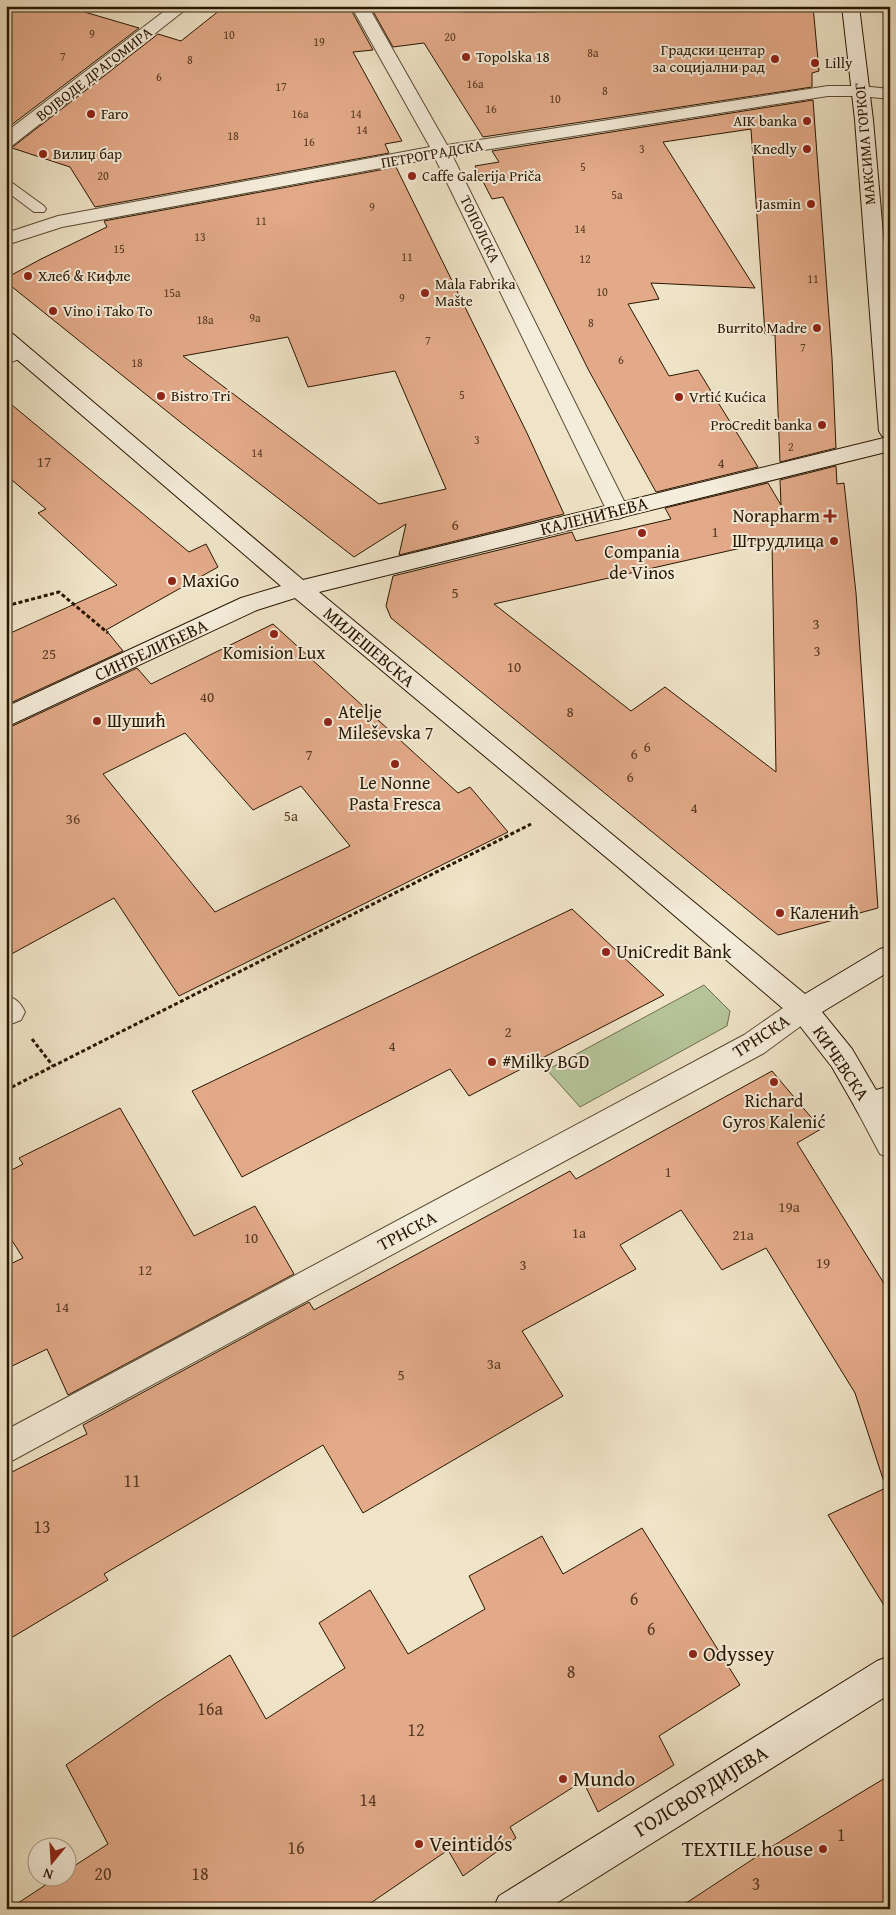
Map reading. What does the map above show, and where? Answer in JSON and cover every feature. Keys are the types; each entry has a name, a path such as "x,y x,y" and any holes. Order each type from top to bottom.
{"street":[{"name":"ВОЈВОДЕ ДРАГОМИРА","path":"6,141 182,6"},
{"name":"ТОПОЛСКА","path":"359,6 441,151 618,511"},
{"name":"МАКСИМА ГОРКОГ","path":"850,6 861,91 890,431"},
{"name":"ПЕТРОГРАДСКА","path":"6,239 58,222 441,151 828,91 861,91 890,94"},
{"name":"МИЛЕШЕВСКА","path":"12,351 803,1009"},
{"name":"КАЛЕНИЋЕВА","path":"298,589 890,444"},
{"name":"СИНЂЕЛИЋЕВА","path":"6,718 249,604 298,589"},
{"name":"ТРНСКА","path":"6,1448 754,1044 803,1009 890,957"},
{"name":"КИЧЕВСКА","path":"803,1009 880,1102 890,1145"},
{"name":"ГОЛСВОРДИЈЕВА","path":"512,1909 890,1674"}],"lane":[{"path":"6,185 39,209"}],"path":[{"path":"6,606 60,592 111,636"},
{"path":"6,1090 563,808"}],"green space":[{"path":"704,985 730,1011 727,1026 580,1107 547,1070"}],"building":[{"path":"6,6 64,6 139,28 6,129"},
{"path":"225,6 349,6 373,50 353,52 402,141 385,144 389,153 95,207 70,167 9,147 14,146 158,34 181,41"},
{"path":"370,6 460,6 463,12 537,12 539,6 813,6 819,71 812,73 812,87 483,137 424,43 393,47"},
{"path":"813,100 832,358 836,448 780,462 775,335 765,334 751,129 663,142 755,288 651,283 659,299 628,304 669,376 698,370 758,467 656,492 588,369 503,197 492,199 475,166 499,162 492,151"},
{"path":"396,167 527,433 564,514 399,555 406,524 354,557 189,429 6,282 6,278 107,227 104,221","holes":["288,337 308,387 395,371 446,489 379,504 183,356"]},
{"path":"6,400 189,552 206,544 218,567 106,630 123,651 6,705 6,635 117,585 38,513 46,509 6,475"},
{"path":"836,466 837,484 844,483 856,593 878,908 778,935 391,618 386,606 393,576 572,532 576,541 671,519 665,508 768,483 781,505 780,480","holes":["772,541 776,772 665,687 631,711 494,604"]},
{"path":"273,624 458,793 470,787 508,832 179,996 114,898 6,957 6,729 137,668 151,684","holes":["185,733 253,810 301,786 350,846 215,912 103,774"]},
{"path":"572,909 664,995 469,1096 450,1069 242,1177 192,1091"},
{"path":"772,1071 821,1129 797,1143 890,1293 890,1478 883,1479 855,1393 766,1248 722,1270 681,1210 620,1245 636,1269 522,1331 563,1396 363,1513 323,1445 104,1574 108,1580 6,1641 6,1475 87,1434 83,1425 309,1302 314,1310 570,1171 576,1179"},
{"path":"120,1108 194,1236 255,1206 294,1274 68,1395 47,1349 6,1369 6,1266 23,1258 6,1231 6,1173 23,1164 19,1158"},
{"path":"890,1486 890,1615 828,1515"},
{"path":"642,1528 740,1685 659,1736 674,1765 598,1812 583,1781 510,1827 516,1838 463,1876 448,1850 362,1909 9,1909 41,1888 78,1888 78,1864 108,1844 66,1765 230,1655 266,1719 345,1668 319,1623 370,1590 408,1654 485,1609 469,1576 542,1536 563,1574"},
{"path":"890,1775 890,1909 677,1909 776,1844"}],"place":[{"name":"Topolska 18","path":"466,57"},
{"name":"Градски центар за социјални рад","path":"775,59"},
{"name":"Lilly","path":"815,63"},
{"name":"Faro","path":"91,114"},
{"name":"AIK banka","path":"807,121"},
{"name":"Knedly","path":"807,149"},
{"name":"Вилиџ бар","path":"43,154"},
{"name":"Caffe Galerija Priča","path":"412,176"},
{"name":"Jasmin","path":"811,204"},
{"name":"Хлеб & Кифле","path":"28,276"},
{"name":"Mala Fabrika Mašte","path":"425,293"},
{"name":"Vino i Tako To","path":"53,311"},
{"name":"Burrito Madre","path":"817,328"},
{"name":"Bistro Tri","path":"161,396"},
{"name":"Vrtić Kućica","path":"679,397"},
{"name":"ProCredit banka","path":"822,425"},
{"name":"Norapharm","path":"830,516"},
{"name":"Compania de Vinos","path":"642,533"},
{"name":"Штрудлица","path":"834,541"},
{"name":"MaxiGo","path":"172,581"},
{"name":"Komision Lux","path":"274,634"},
{"name":"Шушић","path":"97,721"},
{"name":"Atelje Mileševska 7","path":"328,722"},
{"name":"Le Nonne Pasta Fresca","path":"395,764"},
{"name":"Каленић","path":"780,913"},
{"name":"UniCredit Bank","path":"606,952"},
{"name":"#Milky BGD","path":"492,1062"},
{"name":"Richard Gyros Kalenić","path":"774,1082"},
{"name":"Odyssey","path":"693,1654"},
{"name":"Mundo","path":"563,1779"},
{"name":"Veintidós","path":"419,1844"},
{"name":"TEXTILE house","path":"823,1849"}]}
